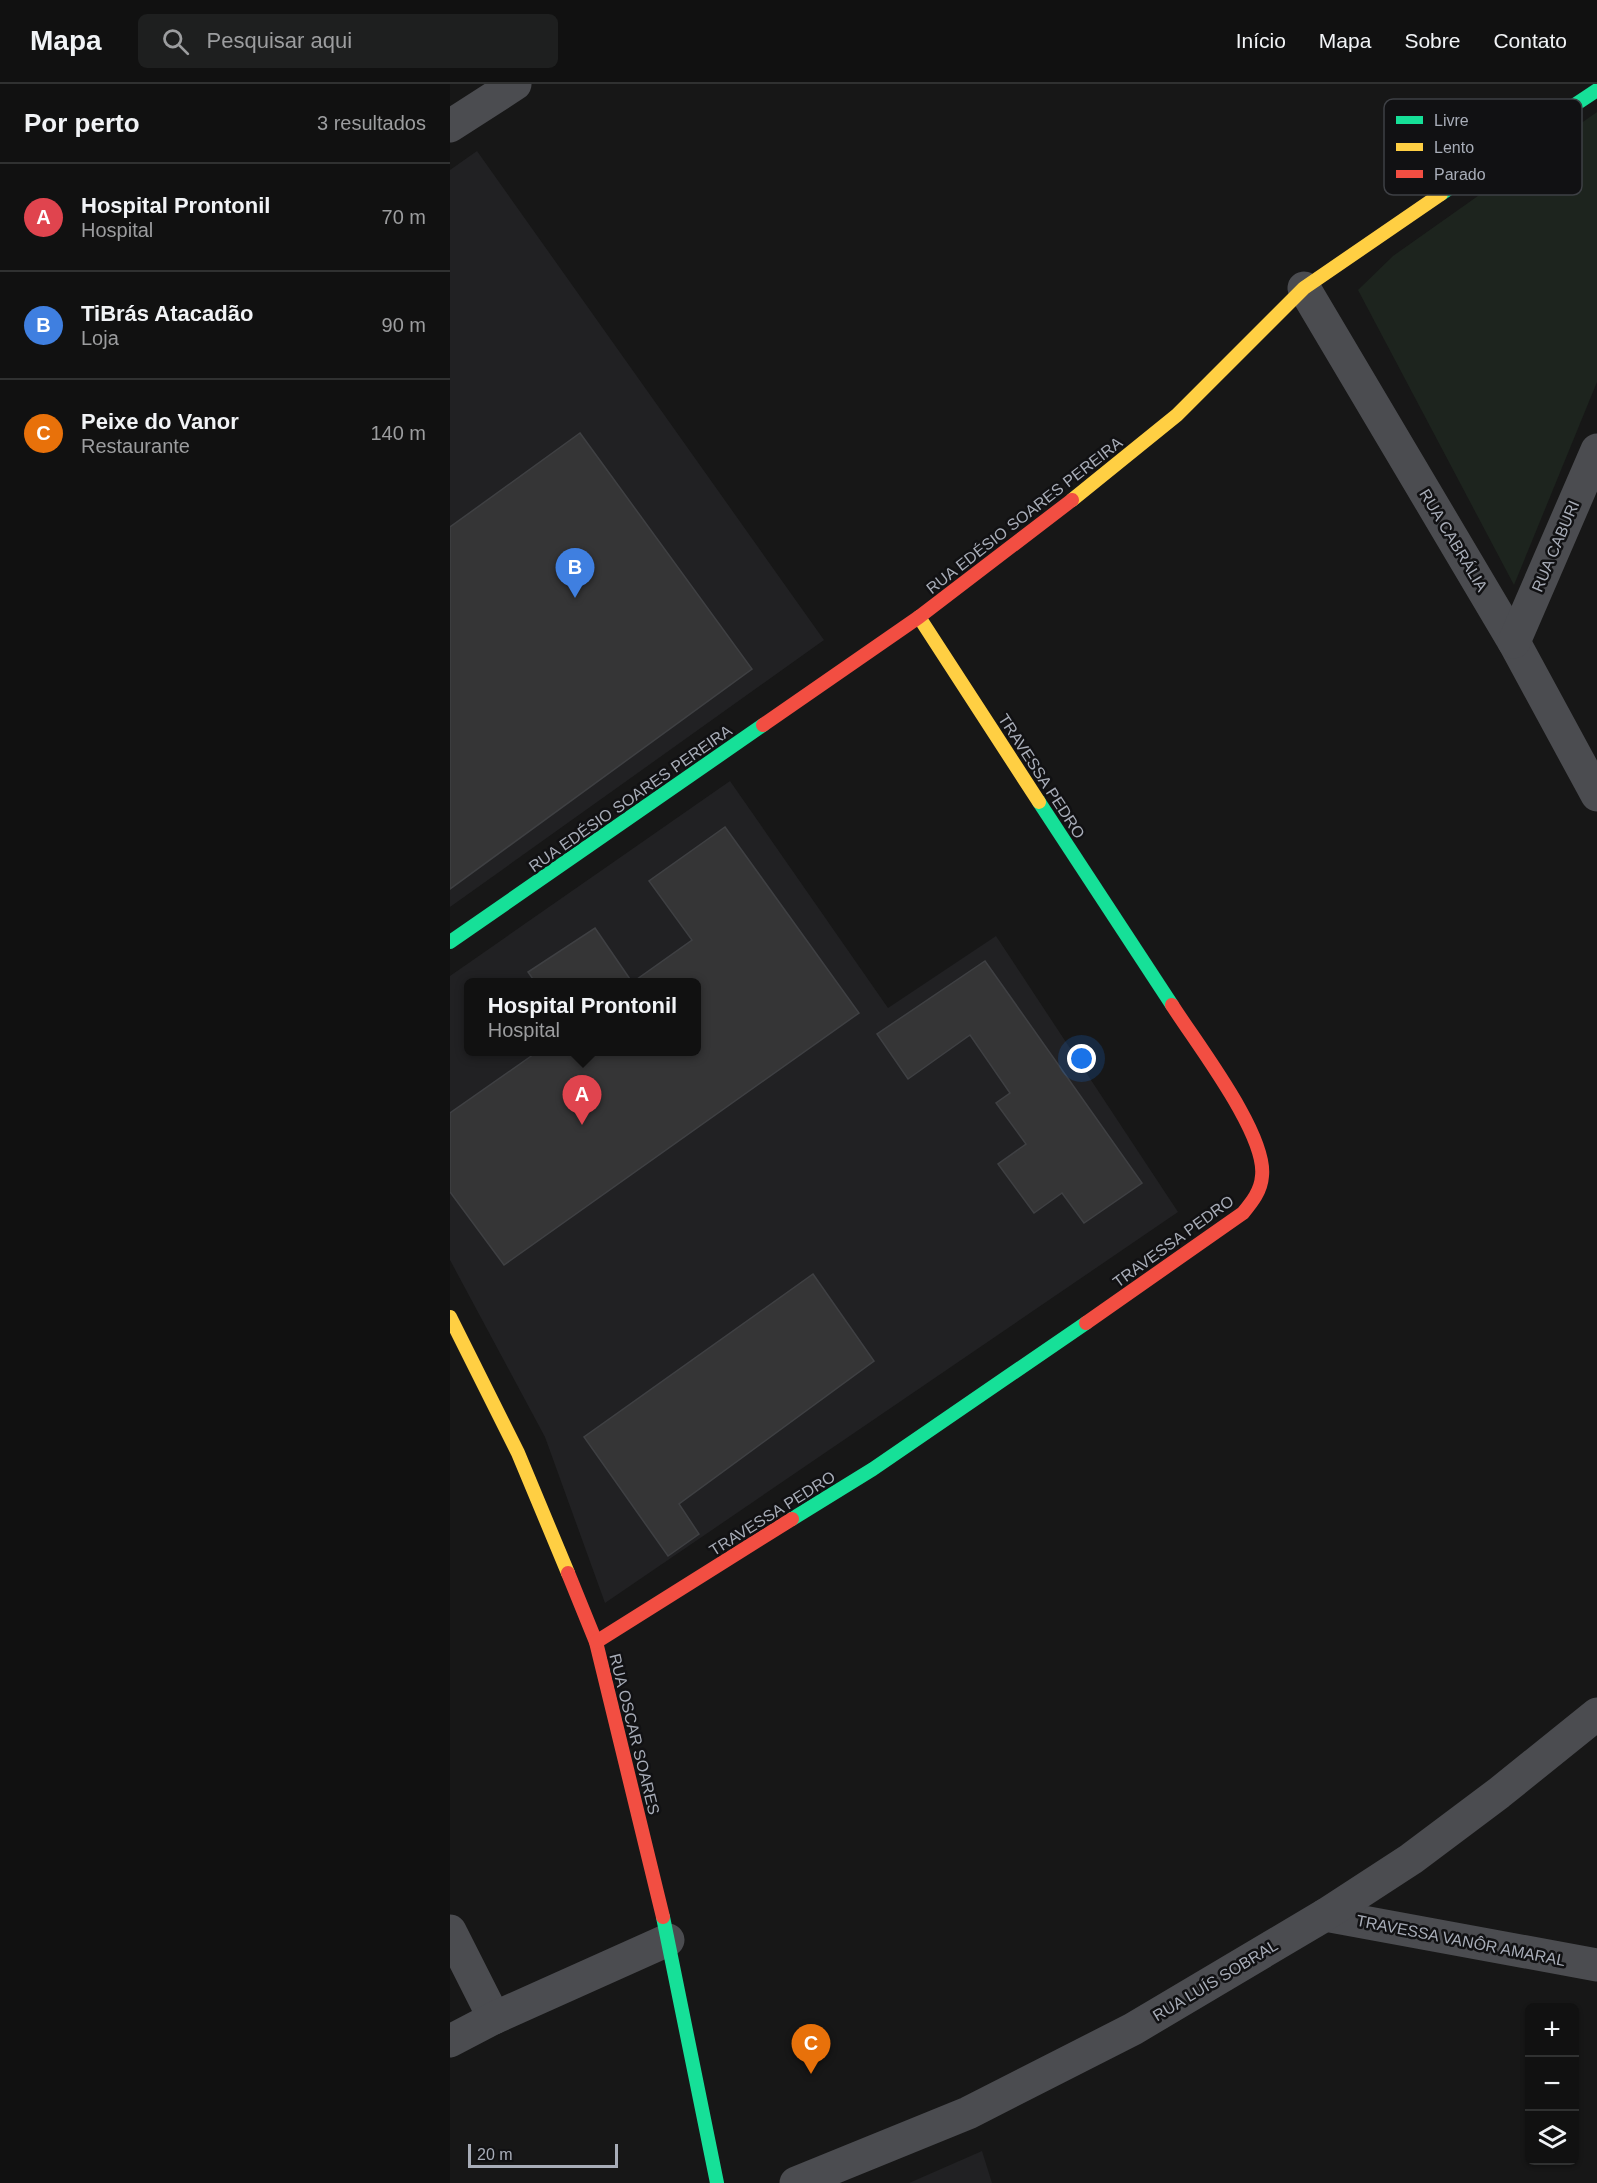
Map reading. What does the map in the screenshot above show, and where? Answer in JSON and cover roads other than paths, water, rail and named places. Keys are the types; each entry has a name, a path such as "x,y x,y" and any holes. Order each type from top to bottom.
{"street":[{"path":"450,126 515,84"},
{"name":"RUA EDÉSIO SOARES PEREIRA","path":"1582,100 1597,90"},
{"name":"RUA EDÉSIO SOARES PEREIRA","path":"450,942 919,617 1107,474 1177,415 1304,288 1439,195"},
{"name":"RUA CABRÁLIA","path":"1304,288 1514,642 1597,795"},
{"name":"RUA CABURI","path":"1514,642 1597,450"},
{"name":"TRAVESSA PEDRO","path":"596,1642 873,1469 1046,1351 1243,1213 1257,1197 1263,1180 1262,1158 1246,1119 919,617"},
{"name":"RUA OSCAR SOARES","path":"450,1317 518,1453 596,1642 668,1940 717,2183"},
{"name":"RUA LUÍS SOBRAL","path":"796,2183 968,2113 1133,2029 1412,1859 1597,1714"},
{"name":"TRAVESSA VANÔR AMARAL","path":"1325,1914 1597,1965"},
{"path":"450,1931 495,2018"},
{"path":"450,2041 495,2018 668,1940"}],"place":[{"name":"TiBrás Atacadão","path":"575,598"},
{"name":"Hospital Prontonil","path":"582,1125"},
{"name":"Peixe do Vanor","path":"811,2074"}]}
